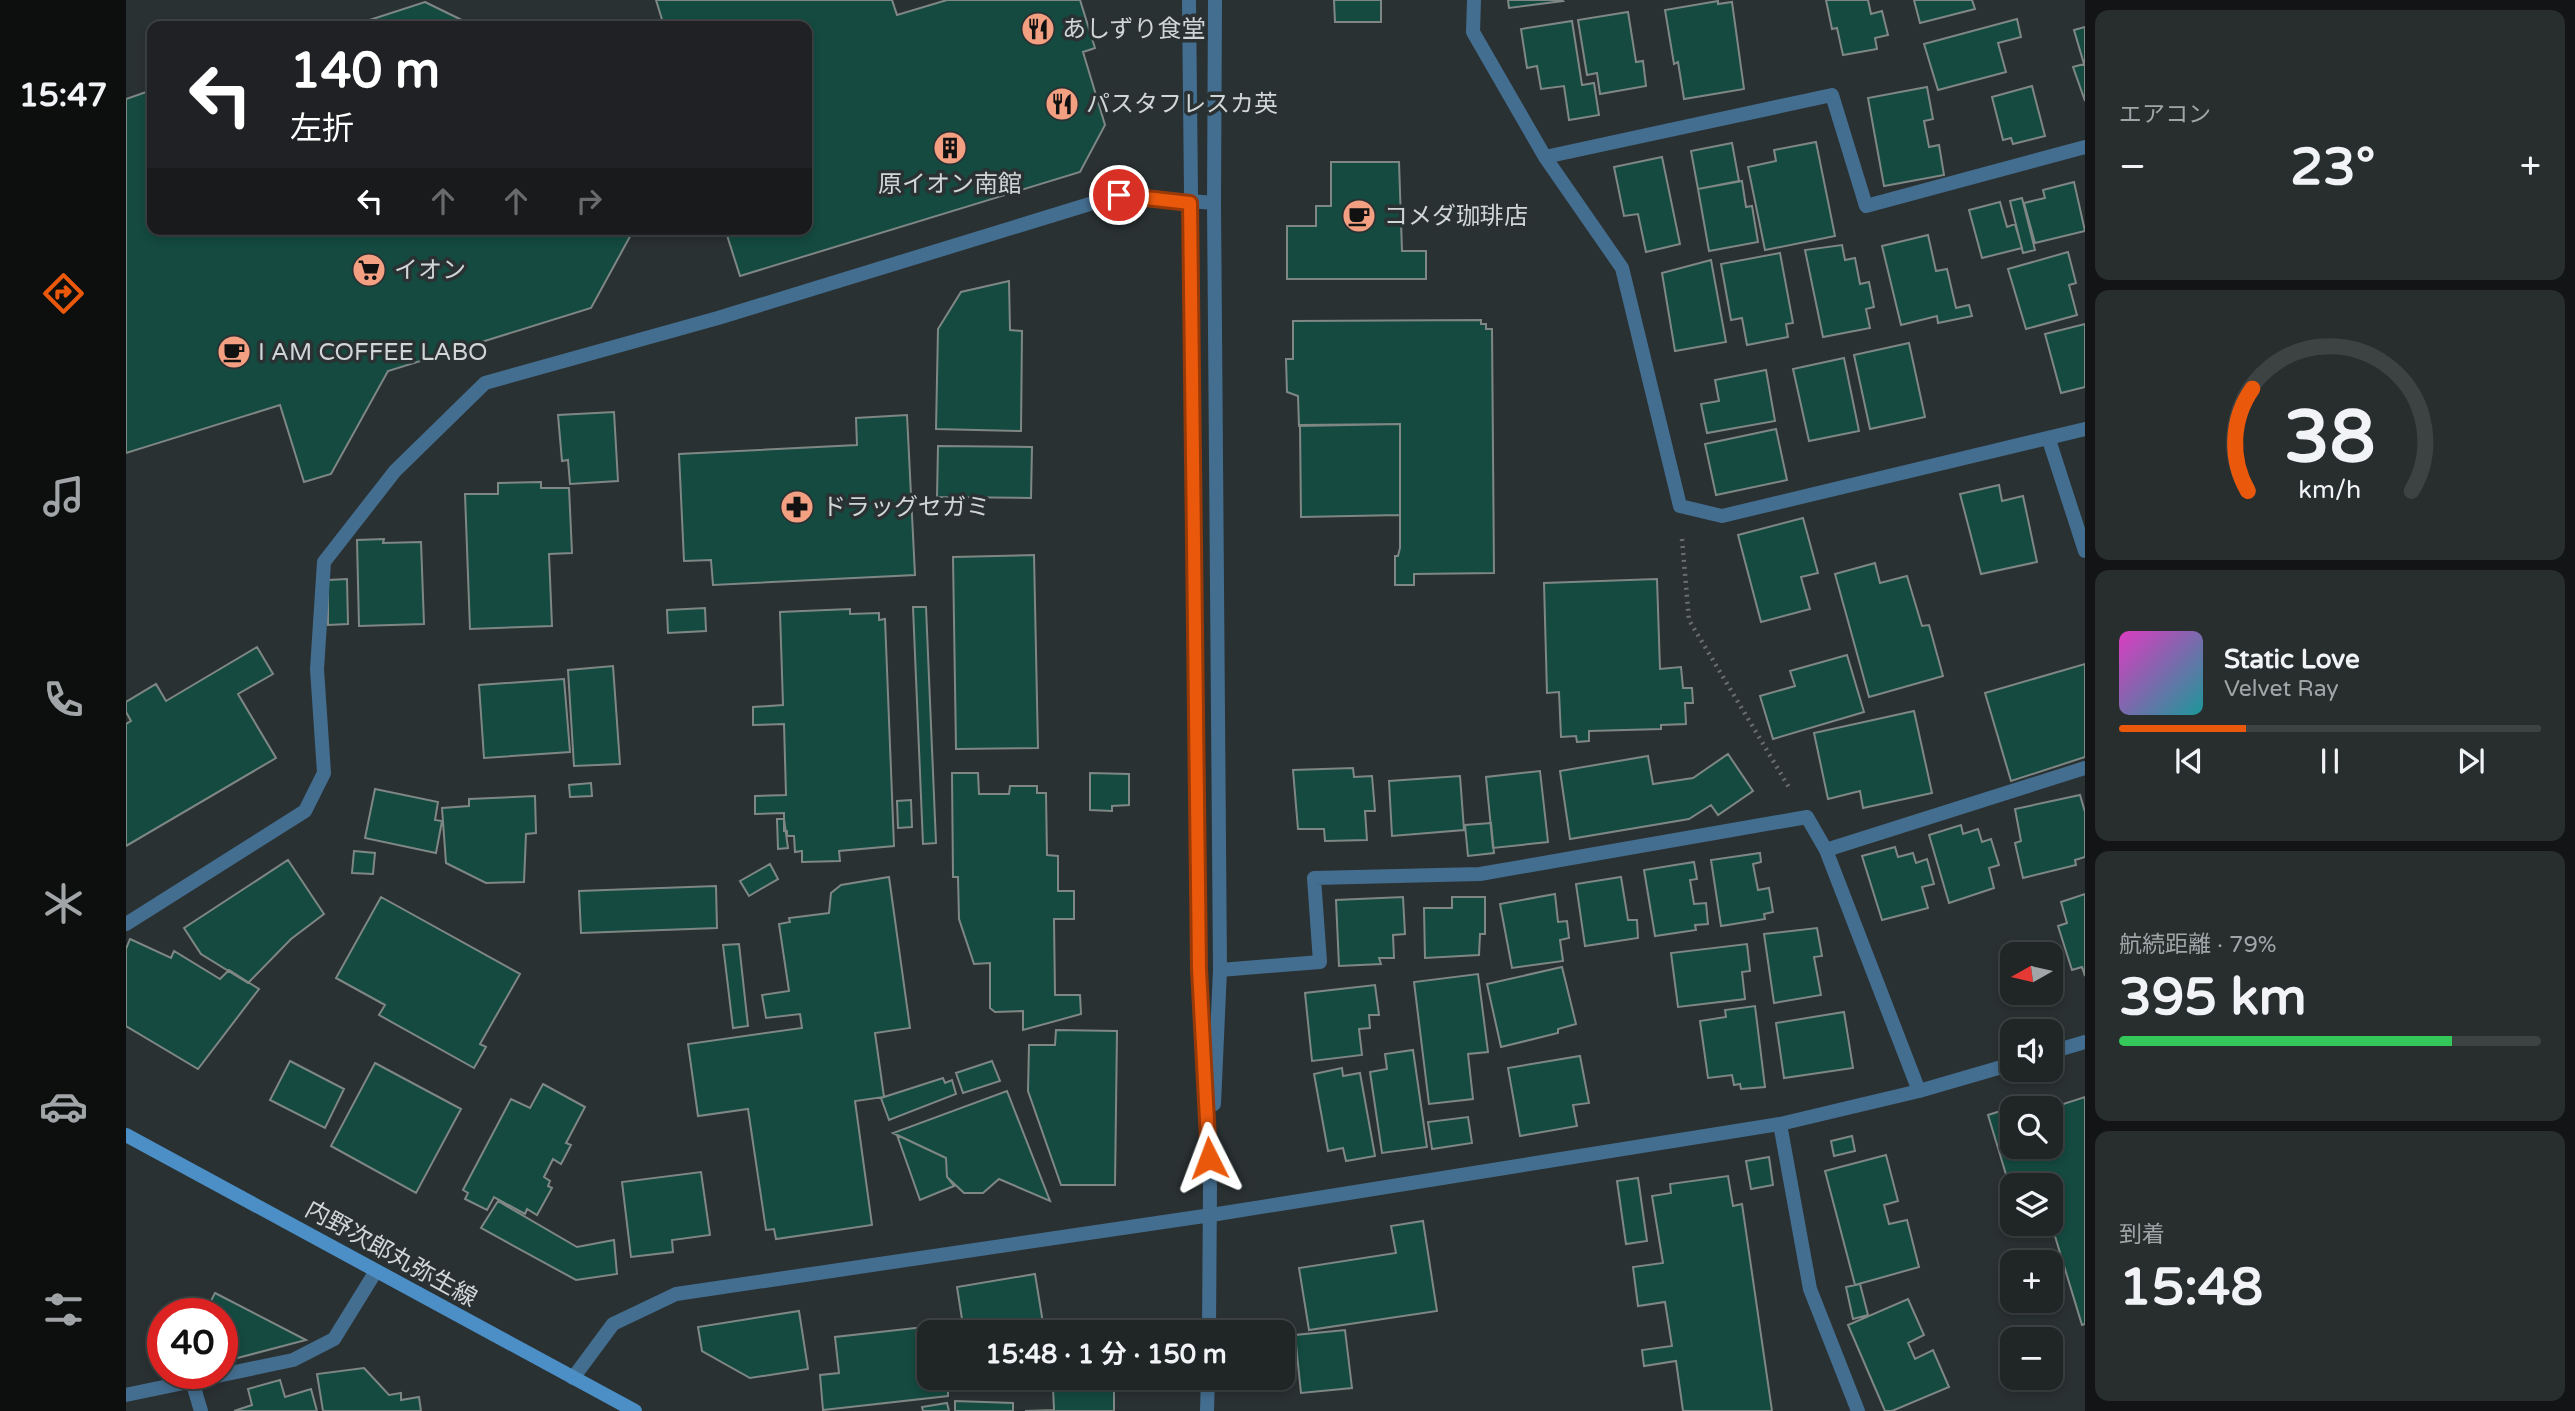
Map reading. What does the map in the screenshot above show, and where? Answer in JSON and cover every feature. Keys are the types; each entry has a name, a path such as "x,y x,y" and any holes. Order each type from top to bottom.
{"main road":[{"name":"内野次郎丸弥生線","path":"126,1135 635,1411"}],"street":[{"path":"1189,0 1199,969 1211,1215 1209,1320"},
{"path":"1210,1185 1220,970 1215,0"},
{"path":"1474,0 1473,32 1545,157 1622,268 1680,506 1722,516 2049,440 2085,429"},
{"path":"1545,157 1832,95 1866,206 2085,147"},
{"path":"126,924 305,811 324,773 317,669 324,562 395,471 485,383 718,318 1119,195 1214,203"},
{"path":"2049,440 2085,551"},
{"path":"1826,850 2085,768"},
{"path":"1220,970 1320,962 1314,878 1480,874 1807,817 1826,850 1919,1091"},
{"path":"2063,1048 2085,1042"},
{"path":"573,1378 613,1324 676,1294 1211,1215 1780,1124 1919,1091 2000,1067"},
{"path":"1780,1124 1810,1289 1857,1411"},
{"path":"238,1371 293,1360 334,1339 376,1271"},
{"path":"126,1395 154,1389"},
{"path":"194,1389 201,1411"},
{"path":"1207,1411 1208,1390"}],"path":[{"path":"1680,506 1689,620 1807,817"}],"building":[{"name":"原イオン南館","path":"656,0 892,0 897,15 947,0 1080,0 1095,48 1083,52 1105,125 1080,172 740,276 727,235 812,235 812,21 662,21"},
{"path":"1334,0 1381,0 1381,22 1335,22"},
{"path":"1508,0 1562,0 1563,1 1509,8"},
{"path":"1826,0 1868,0 1871,14 1882,11 1888,35 1875,38 1877,49 1843,55 1837,28 1832,29"},
{"path":"1914,0 1972,0 1975,9 1920,23"},
{"path":"1718,1 1718,4 1732,2 1744,89 1684,99 1678,62 1674,64 1665,10"},
{"path":"425,2 464,21 366,21"},
{"path":"1628,12 1636,62 1643,61 1646,86 1600,94 1597,73 1587,75 1578,20"},
{"path":"2017,19 2021,37 1998,43 2006,72 1938,90 1924,44"},
{"path":"1572,21 1582,85 1594,83 1599,115 1569,120 1564,86 1541,89 1537,66 1527,68 1521,29"},
{"path":"2085,27 2085,101 2073,67 2084,64 2074,30"},
{"path":"2032,86 2045,136 2013,144 2011,138 2003,140 1992,97"},
{"path":"1927,87 1933,119 1924,121 1929,147 1939,145 1944,175 1884,186 1868,98"},
{"name":"イオン","path":"147,92 147,235 631,235 591,308 388,371 331,474 304,482 280,405 126,453 126,99"},
{"path":"1816,142 1835,236 1765,250 1748,167 1776,161 1774,150"},
{"path":"1732,143 1739,181 1698,189 1691,151"},
{"path":"1662,157 1680,244 1646,252 1638,214 1624,216 1614,167"},
{"name":"コメダ珈琲店","path":"1331,162 1399,162 1402,251 1426,251 1426,279 1287,279 1287,226 1316,226 1316,206 1331,206"},
{"path":"1742,181 1746,207 1752,206 1758,242 1709,251 1698,189"},
{"path":"2074,182 2085,231 2035,243 2024,203 2045,198 2043,190"},
{"path":"2022,198 2035,250 2023,253 2010,201"},
{"path":"2000,202 2007,227 2015,224 2022,248 1982,258 1969,210"},
{"path":"1928,235 1936,271 1947,269 1956,308 1969,305 1972,316 1938,323 1937,316 1901,325 1882,246"},
{"path":"1842,245 1845,260 1855,258 1860,284 1869,282 1874,307 1866,309 1870,328 1823,337 1805,250"},
{"path":"2068,252 2076,283 2069,285 2077,315 2026,329 2008,269"},
{"path":"1780,253 1793,323 1786,324 1788,337 1747,345 1742,318 1731,320 1721,264"},
{"path":"1711,260 1726,342 1675,351 1662,273"},
{"path":"1009,281 1010,330 1022,331 1021,431 936,429 938,329 961,292"},
{"path":"1481,320 1481,324 1486,324 1486,329 1492,329 1494,573 1414,574 1414,585 1395,585 1395,556 1398,556 1400,548 1400,424 1299,426 1298,396 1287,392 1286,359 1293,359 1293,321"},
{"path":"2085,324 2085,387 2061,393 2045,334"},
{"path":"1909,343 1925,417 1870,429 1854,355"},
{"path":"1844,358 1859,431 1809,441 1793,369"},
{"path":"1766,370 1775,421 1707,433 1701,404 1719,401 1715,380"},
{"path":"614,412 618,481 570,484 568,460 562,461 558,415"},
{"name":"ドラッグセガミ","path":"907,415 915,575 713,585 711,560 684,561 679,454 857,445 856,418"},
{"path":"1400,424 1400,515 1301,517 1300,425"},
{"path":"1776,429 1787,480 1716,495 1705,444"},
{"path":"938,446 1032,447 1031,498 937,497"},
{"path":"541,482 541,488 569,488 572,553 549,554 552,626 470,629 465,494 498,494 498,483"},
{"path":"1999,485 2002,501 2023,496 2037,562 1981,574 1960,494"},
{"path":"1803,518 1818,573 1801,577 1810,609 1761,622 1738,535"},
{"path":"384,539 383,543 421,542 424,624 359,626 357,540"},
{"path":"1034,555 1038,748 956,749 953,557"},
{"path":"1875,563 1880,583 1907,576 1922,626 1929,625 1943,676 1869,697 1835,574"},
{"path":"347,579 348,624 328,625 328,580"},
{"path":"1657,579 1660,669 1681,667 1683,688 1692,688 1693,703 1685,703 1686,724 1661,725 1661,729 1589,731 1589,741 1577,742 1576,736 1561,737 1559,692 1547,693 1544,583"},
{"path":"913,607 926,607 936,843 923,844"},
{"path":"705,608 706,631 668,633 667,610"},
{"path":"850,609 850,614 879,613 879,620 885,619 894,846 839,851 840,861 802,862 802,851 795,852 794,836 787,836 787,831 784,831 784,813 755,814 755,796 786,795 784,724 753,725 753,707 783,705 780,612"},
{"path":"257,647 273,674 238,694 276,758 126,846 126,724 131,721 126,712 126,702 156,684 166,701"},
{"path":"1847,655 1864,712 1773,739 1760,696 1795,686 1790,671"},
{"path":"2085,664 2085,757 2011,781 1985,693"},
{"path":"613,666 620,764 574,766 568,670"},
{"path":"564,679 570,752 484,758 479,685"},
{"path":"1914,711 1932,793 1863,808 1860,791 1828,799 1814,733"},
{"path":"1728,754 1753,791 1718,815 1711,805 1689,819 1570,839 1560,771 1648,756 1653,784 1693,778"},
{"path":"1353,768 1354,777 1372,776 1375,811 1365,811 1367,840 1325,841 1324,829 1298,829 1293,770"},
{"path":"1540,771 1548,842 1493,848 1486,777"},
{"path":"952,773 978,773 979,794 1009,794 1010,786 1037,786 1037,793 1046,793 1047,855 1058,856 1058,891 1074,891 1074,919 1054,919 1055,995 1080,995 1081,1014 1023,1030 1023,1011 995,1012 990,1008 990,963 974,964 959,919 958,877 953,877"},
{"path":"1090,773 1129,774 1129,805 1112,806 1112,811 1090,810"},
{"path":"1460,776 1464,830 1392,836 1389,781"},
{"path":"591,783 592,796 570,797 569,785"},
{"path":"375,789 438,802 435,820 442,821 436,853 365,838"},
{"path":"2080,795 2085,812 2085,857 2075,860 2076,865 2023,878 2015,843 2021,841 2015,809"},
{"path":"535,796 536,833 526,834 524,882 486,883 446,863 442,808 469,806 469,799"},
{"path":"911,800 912,827 898,828 897,801"},
{"path":"777,819 784,819 788,848 778,849"},
{"path":"1491,823 1494,853 1468,856 1465,825"},
{"path":"1961,825 1963,834 1978,829 1982,842 1991,839 1999,865 1989,868 1994,888 1949,903 1929,835"},
{"path":"1895,847 1898,857 1913,853 1916,863 1927,859 1934,884 1922,887 1928,908 1882,920 1862,856"},
{"path":"354,851 375,853 373,874 352,873"},
{"path":"1760,853 1761,862 1753,864 1758,890 1769,888 1773,912 1764,914 1765,919 1721,926 1711,860"},
{"path":"288,860 324,914 291,939 248,983 201,954 184,928"},
{"path":"1694,862 1697,879 1690,880 1694,904 1706,903 1708,924 1695,925 1696,930 1655,936 1644,870"},
{"path":"770,864 778,879 749,896 740,881"},
{"path":"889,877 910,1028 875,1033 884,1097 855,1101 872,1225 776,1239 774,1229 766,1230 748,1109 698,1116 688,1044 802,1028 800,1014 766,1018 762,995 789,991 779,924 790,922 789,918 829,913 831,893 841,885"},
{"path":"1621,877 1628,920 1637,920 1638,938 1585,946 1576,884"},
{"path":"716,886 717,928 581,933 579,891"},
{"path":"1555,894 1558,922 1567,921 1569,938 1560,940 1563,961 1512,968 1500,904"},
{"path":"2085,894 2085,976 2082,967 2072,970 2058,926 2067,923 2061,902"},
{"path":"381,897 520,974 480,1044 486,1047 474,1068 379,1015 385,1005 336,978"},
{"path":"1403,897 1405,934 1393,935 1394,958 1379,958 1381,964 1339,966 1336,900"},
{"path":"1452,897 1485,897 1485,934 1480,934 1479,955 1425,958 1424,908 1452,908"},
{"path":"1817,928 1822,956 1814,957 1821,995 1774,1003 1764,934"},
{"path":"130,939 171,958 174,951 220,979 229,970 259,989 198,1069 126,1026 126,949"},
{"path":"739,944 748,1026 733,1028 723,945"},
{"path":"1747,944 1750,971 1742,972 1745,999 1678,1007 1671,953"},
{"path":"1562,967 1576,1024 1558,1029 1558,1033 1501,1047 1487,984"},
{"path":"1478,974 1488,1052 1468,1054 1473,1099 1429,1104 1414,982"},
{"path":"1375,985 1379,1015 1369,1015 1370,1028 1359,1029 1362,1055 1312,1061 1305,993"},
{"path":"1755,1006 1765,1087 1741,1089 1740,1084 1734,1085 1732,1075 1708,1078 1700,1021 1726,1017 1725,1010"},
{"path":"1844,1012 1853,1068 1784,1078 1776,1023"},
{"path":"1056,1030 1117,1031 1115,1185 1061,1185 1028,1091 1029,1045 1055,1045"},
{"path":"1413,1050 1427,1147 1382,1153 1370,1072 1387,1069 1385,1054"},
{"path":"1580,1056 1589,1103 1573,1105 1577,1126 1520,1136 1508,1068"},
{"path":"290,1061 344,1089 325,1128 270,1100"},
{"path":"992,1061 1000,1081 963,1093 956,1073"},
{"path":"375,1063 461,1109 416,1193 331,1146"},
{"path":"1342,1068 1343,1076 1360,1073 1375,1156 1346,1161 1343,1148 1328,1151 1314,1074"},
{"path":"943,1078 945,1083 952,1080 956,1094 889,1120 881,1098"},
{"path":"543,1084 585,1107 566,1143 571,1145 561,1164 553,1159 544,1177 550,1181 548,1186 552,1188 537,1215 527,1209 525,1214 494,1197 487,1210 465,1199 468,1193 463,1190 511,1099 530,1108"},
{"path":"1007,1091 1050,1201 999,1179 983,1193 964,1193 947,1177 946,1158 893,1133"},
{"path":"2085,1097 2085,1324 2082,1325 2063,1262 2063,1250 2059,1250 2055,1236 2063,1236 2063,1173 2006,1173 2001,1159 2063,1159 2063,1104"},
{"path":"2000,1111 2000,1155 1988,1115"},
{"path":"1468,1117 1472,1143 1432,1149 1428,1122"},
{"path":"897,1135 946,1158 947,1177 954,1186 920,1200"},
{"path":"1852,1136 1855,1151 1834,1156 1831,1141"},
{"path":"1886,1155 1898,1201 1884,1205 1889,1224 1907,1220 1919,1267 1855,1285 1825,1171"},
{"path":"1769,1157 1773,1185 1751,1189 1746,1161"},
{"path":"701,1172 710,1235 672,1240 673,1252 631,1257 622,1182"},
{"path":"1728,1176 1733,1206 1742,1204 1772,1411 1683,1411 1676,1361 1644,1366 1642,1350 1672,1346 1665,1302 1638,1306 1633,1267 1663,1263 1652,1196 1671,1193 1670,1184"},
{"path":"1638,1178 1647,1241 1626,1244 1617,1181"},
{"path":"498,1201 577,1247 614,1240 617,1274 576,1280 481,1228"},
{"path":"1423,1221 1437,1311 1309,1330 1299,1268 1396,1253 1391,1226"},
{"path":"1035,1274 1043,1320 962,1320 957,1287"},
{"path":"1860,1284 1868,1315 1853,1319 1846,1287"},
{"path":"215,1293 225,1298 212,1298"},
{"path":"1908,1299 1924,1335 1908,1343 1915,1359 1933,1350 1949,1387 1892,1411 1885,1411 1848,1325"},
{"path":"238,1305 306,1340 238,1358"},
{"path":"799,1311 808,1369 750,1378 702,1351 698,1327"},
{"path":"917,1328 917,1390 955,1390 948,1391 948,1396 823,1410 820,1375 839,1373 835,1337"},
{"path":"1345,1330 1352,1388 1301,1393 1295,1335"},
{"path":"364,1368 389,1395 401,1393 401,1400 419,1397 421,1411 323,1411 317,1374"},
{"path":"280,1380 285,1397 311,1389 317,1411 234,1411 252,1405 248,1389"},
{"path":"1053,1390 1114,1390 1114,1411 1025,1411 1054,1410"},
{"path":"955,1401 1013,1403 1013,1411 955,1411"},
{"path":"947,1403 949,1411 923,1411 922,1407"}],"place":[{"name":"あしずり食堂","path":"1038,29"},
{"name":"パスタフレスカ英","path":"1062,104"},
{"name":"原イオン南館","path":"950,148"},
{"name":"コメダ珈琲店","path":"1359,216"},
{"name":"イオン","path":"369,270"},
{"name":"I AM COFFEE LABO","path":"234,352"},
{"name":"ドラッグセガミ","path":"797,507"}],"route":[{"path":"1119,195 1190,203 1199,969 1209,1158"}]}
